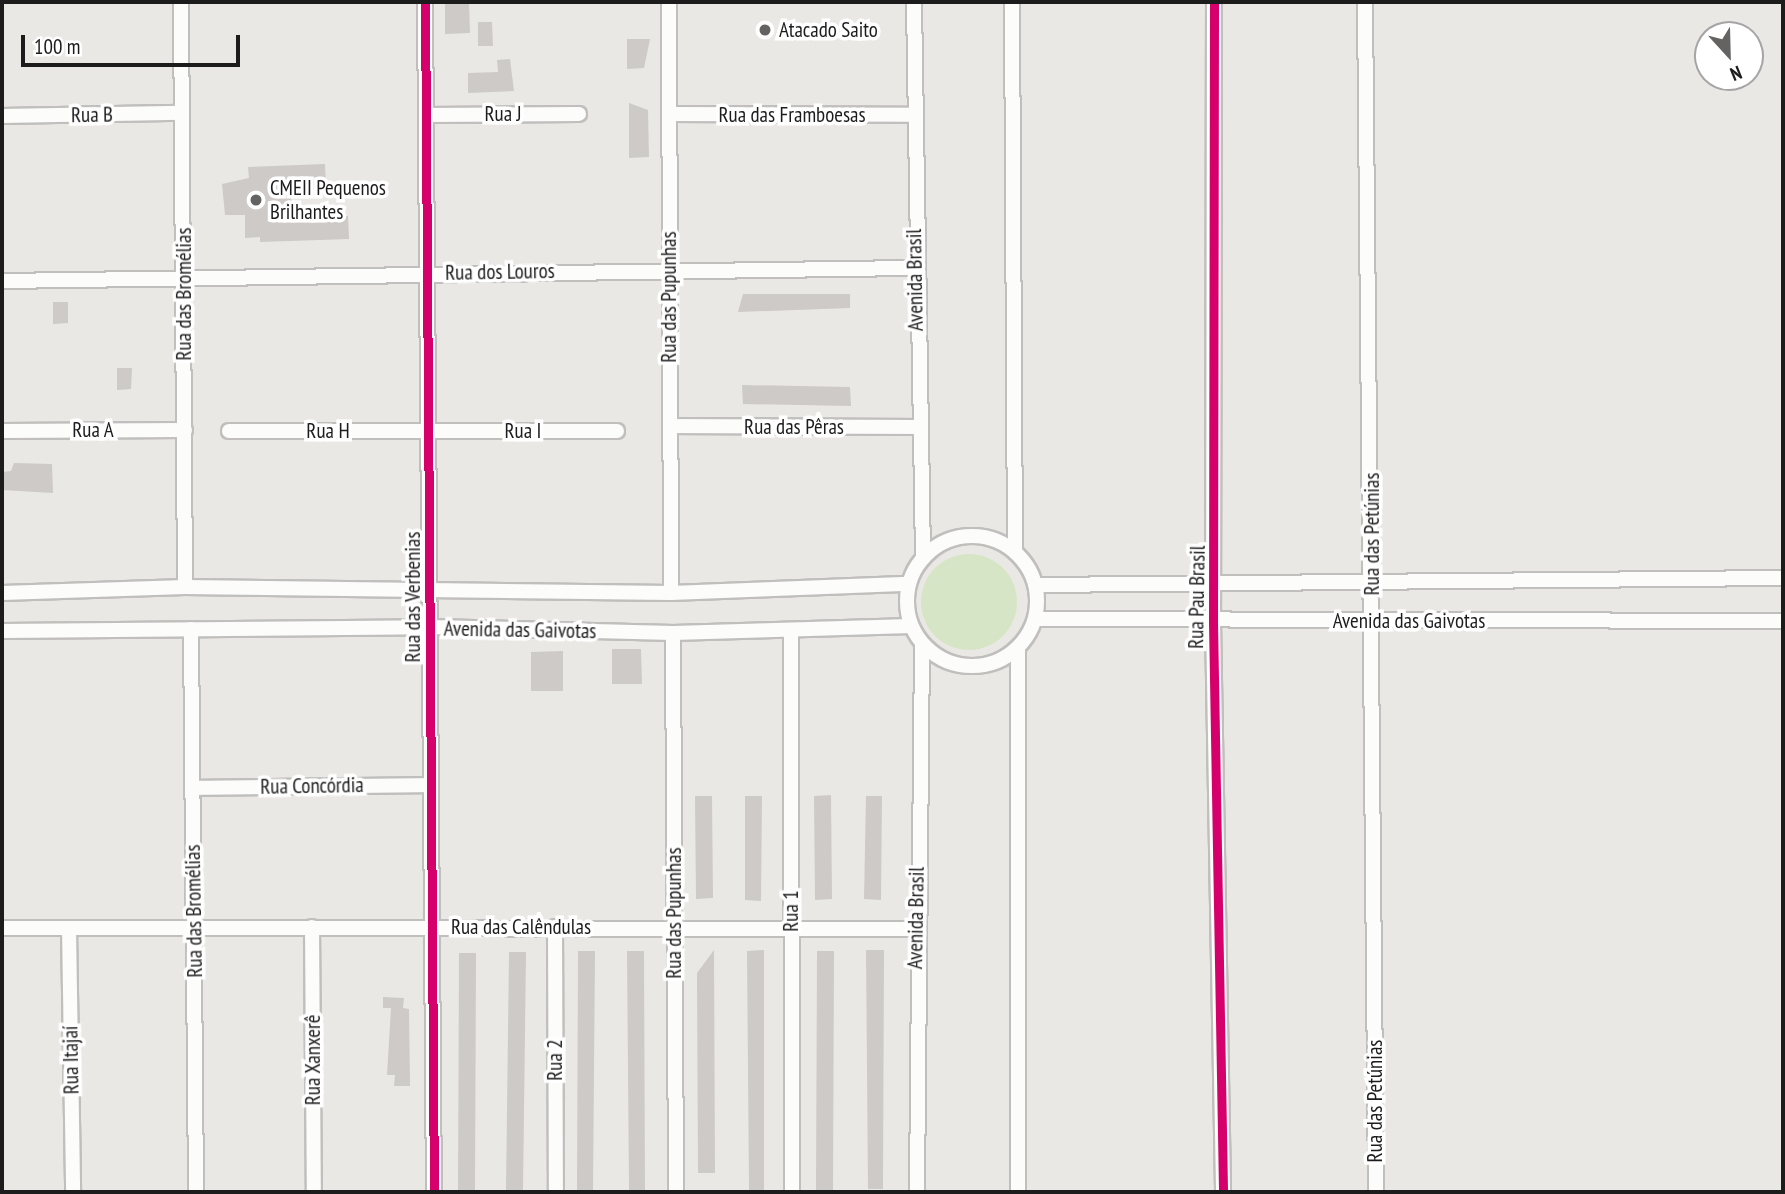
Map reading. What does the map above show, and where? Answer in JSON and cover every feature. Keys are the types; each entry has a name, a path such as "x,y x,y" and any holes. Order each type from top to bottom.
{"street":[{"name":"Rua das Bromélias","path":"181,2 186,587"},
{"name":"Rua das Verbenias","path":"425,2 432,591 430,627 434,1192"},
{"name":"Rua das Pupunhas","path":"669,2 671,593"},
{"name":"Avenida Brasil","path":"914,2 917,427 923,558"},
{"path":"1012,2 1014,550 1037,584 1035,620 1017,648 1000,660 969,665 939,657 922,644 911,626 909,584 923,558 951,538 973,535 1014,550"},
{"name":"Rua Pau Brasil","path":"1214,2 1213,622 1223,1192"},
{"name":"Rua das Petúnias","path":"1365,2 1374,582 1371,621 1376,1192"},
{"name":"Rua B","path":"2,116 182,113"},
{"name":"Rua J","path":"426,115 579,114"},
{"name":"Rua das Framboesas","path":"669,114 914,115"},
{"name":"Rua dos Louros","path":"2,281 427,272 915,268"},
{"name":"Rua das Pêras","path":"670,426 917,427"},
{"name":"Rua A","path":"2,431 185,430"},
{"name":"Rua H","path":"229,431 428,431"},
{"name":"Rua I","path":"428,431 617,431"},
{"name":"Avenida das Gaivotas","path":"1037,584 1783,578"},
{"name":"Avenida das Gaivotas","path":"2,593 186,587 671,593 909,584"},
{"name":"Avenida das Gaivotas","path":"1035,620 1783,621"},
{"name":"Avenida das Gaivotas","path":"2,631 430,627 673,634 911,626"},
{"name":"Rua das Bromélias","path":"191,629 196,1192"},
{"name":"Rua 1","path":"791,631 792,1192"},
{"name":"Rua das Pupunhas","path":"673,634 676,1192"},
{"name":"Avenida Brasil","path":"917,1192 915,929 922,644"},
{"path":"1017,648 1018,1192"},
{"name":"Rua Concórdia","path":"192,788 431,785"},
{"name":"Rua das Calêndulas","path":"2,928 432,926 915,929"},
{"name":"Rua Xanxerê","path":"312,927 314,1192"},
{"name":"Rua 2","path":"555,927 556,1192"},
{"name":"Rua Itajaí","path":"69,928 73,1192"}],"green space":[{"path":"969,554 987,558 1003,568 1013,584 1017,602 1013,620 1003,636 987,646 969,650 951,646 935,636 925,620 921,602 925,584 935,568 951,558"}],"building":[{"path":"445,2 469,2 470,33 445,34"},
{"path":"478,22 492,22 493,46 478,46"},
{"path":"627,39 650,39 644,68 627,69"},
{"path":"510,59 514,91 468,93 468,73 498,72 497,60"},
{"path":"629,103 648,110 649,157 629,158"},
{"name":"CMEII Pequenos Brilhantes","path":"325,164 326,189 291,190 292,217 348,216 349,239 260,242 260,237 245,238 245,215 225,215 222,184 249,178 248,167"},
{"path":"743,294 850,294 850,308 738,312"},
{"path":"53,302 68,302 68,323 53,324"},
{"path":"117,368 132,368 131,389 117,390"},
{"path":"742,385 850,387 851,406 743,404"},
{"path":"14,463 52,464 53,493 2,490 2,472 11,471"},
{"path":"612,649 641,649 642,684 612,684"},
{"path":"563,651 563,691 531,691 531,652"},
{"path":"831,795 832,899 815,900 814,796"},
{"path":"695,796 712,796 713,898 696,899"},
{"path":"745,796 762,796 761,901 745,900"},
{"path":"866,796 882,796 881,900 864,899"},
{"path":"714,950 715,1173 698,1173 697,973"},
{"path":"764,950 764,1190 749,1190 747,951"},
{"path":"866,950 884,950 883,1189 868,1189"},
{"path":"578,951 595,951 593,1191 577,1191"},
{"path":"627,951 644,951 645,1190 629,1190"},
{"path":"817,951 834,951 833,1190 816,1190"},
{"path":"509,952 526,952 523,1191 506,1190"},
{"path":"459,953 476,953 475,1192 458,1192"},
{"path":"383,997 404,998 403,1008 409,1009 410,1086 394,1086 395,1075 387,1075 391,1008 383,1008"}],"cycle path":[{"path":"425,2 434,1192"},
{"path":"1214,2 1213,622 1223,1192"}],"place":[{"name":"Atacado Saito","path":"765,30"},
{"name":"CMEII Pequenos Brilhantes","path":"256,200"}]}
